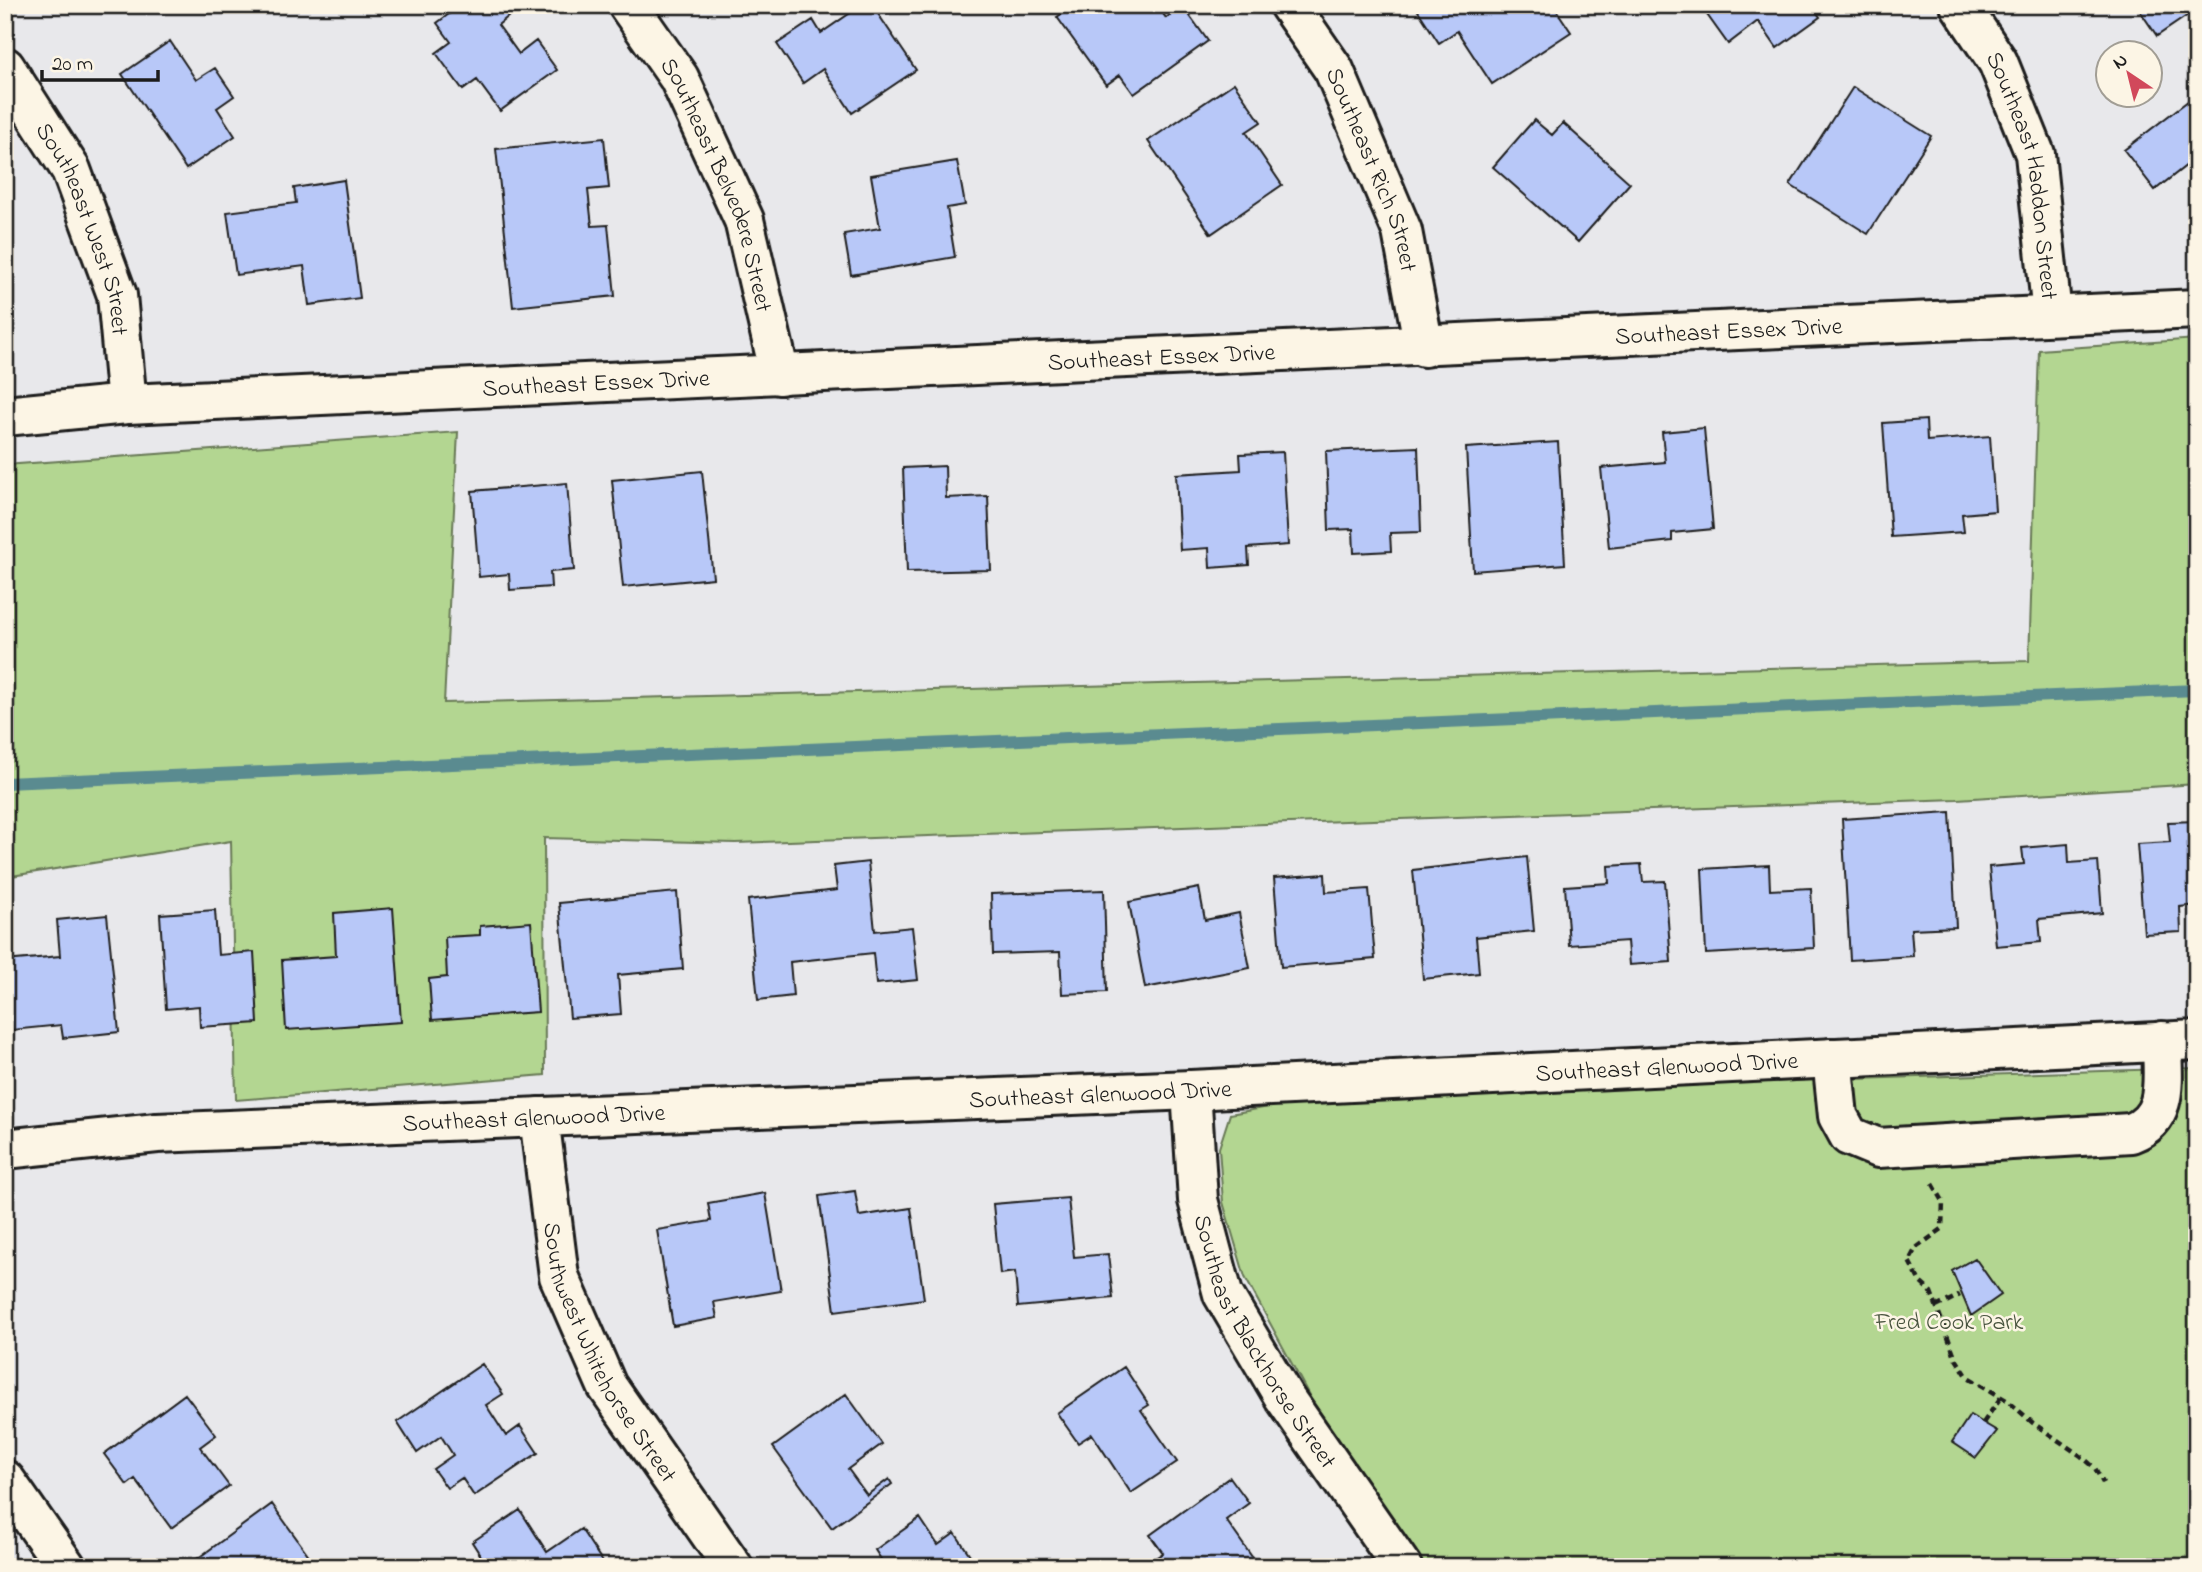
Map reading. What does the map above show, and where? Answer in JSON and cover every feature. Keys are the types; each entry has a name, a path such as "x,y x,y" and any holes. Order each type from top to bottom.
{"street":[{"name":"Southeast Belvedere Street","path":"628,5 679,78 744,220 780,375"},
{"name":"Southeast Rich Street","path":"1289,5 1334,70 1402,231 1423,346"},
{"name":"Southeast Haddon Street","path":"1960,5 1998,62 2035,154 2052,315"},
{"name":"Southeast West Street","path":"5,68 71,170 113,282 117,295 127,404"},
{"name":"Southeast Essex Drive","path":"5,416 127,404 2197,309"},
{"name":"Southeast Glenwood Drive","path":"5,1149 157,1133 1191,1090 2179,1041"},
{"path":"1832,1058 1838,1116 1849,1136 1878,1148 2131,1133 2145,1128 2156,1115 2179,1041"},
{"name":"Southeast Blackhorse Street","path":"1191,1090 1198,1200 1223,1294 1284,1397 1402,1567"},
{"name":"Southwest Whitehorse Street","path":"538,1117 559,1276 607,1386 733,1567"},
{"path":"5,1479 66,1567"}],"path":[{"path":"1910,1146 1943,1201 1942,1229 1916,1248 1909,1261 1920,1282 1931,1292 1956,1359 1968,1377 2001,1397 2095,1468 2103,1483"},
{"path":"1936,1307 1960,1295"},
{"path":"1983,1423 2001,1397"}],"green space":[{"path":"2197,339 2197,784 1957,799 735,843 544,838 545,1075 236,1100 231,841 5,877 5,465 458,432 444,703 2029,661 2039,350"},
{"name":"Fred Cook Park","path":"2197,1068 2197,1567 1426,1567 1311,1399 1245,1277 1223,1202 1219,1148 1230,1114 1330,1096"}],"building":[{"path":"461,5 511,5 515,11 498,25 519,54 536,41 557,70 500,111 477,80 463,90 436,53 451,42 437,23"},
{"path":"862,5 872,5 916,70 852,113 823,69 803,83 777,44 813,20 821,33"},
{"path":"1075,5 1157,5 1166,18 1182,5 1208,41 1134,94 1120,75 1106,85 1057,17"},
{"path":"1553,5 1571,32 1492,84 1457,31 1439,43 1415,6"},
{"path":"1700,5 1811,5 1820,17 1777,48 1758,21 1728,44"},
{"path":"2076,5 2090,5 2080,12"},
{"path":"2136,5 2197,5 2197,9 2157,36"},
{"path":"170,41 196,80 215,68 234,96 217,108 235,136 186,169 122,74"},
{"path":"1234,83 1261,122 1246,132 1282,185 1211,234 1148,141"},
{"path":"1853,87 1931,136 1868,234 1790,185"},
{"path":"2197,94 2197,178 2187,165 2155,190 2124,150"},
{"path":"1534,120 1552,135 1563,123 1630,183 1578,242 1493,167"},
{"path":"604,138 609,188 588,190 592,226 608,225 615,296 513,307 496,149"},
{"path":"957,161 965,205 947,208 955,257 851,275 844,234 880,228 871,175"},
{"path":"344,180 360,298 309,305 304,266 236,275 227,212 296,203 294,188"},
{"path":"1926,420 1927,441 1990,436 1995,511 1962,514 1964,532 1891,537 1883,423"},
{"path":"1704,428 1713,529 1672,533 1672,541 1609,548 1601,468 1665,462 1662,432"},
{"path":"1558,442 1565,564 1473,571 1466,448"},
{"path":"1418,447 1421,532 1390,533 1391,551 1354,553 1353,529 1329,530 1326,451"},
{"path":"1283,452 1288,545 1248,548 1249,565 1210,568 1209,548 1180,550 1176,474 1241,470 1240,454"},
{"path":"945,466 946,498 988,496 991,570 907,572 903,468"},
{"path":"702,471 713,578 623,587 612,480"},
{"path":"567,483 574,570 550,572 551,587 510,590 509,574 479,577 472,491"},
{"path":"1950,812 1956,927 1911,929 1913,956 1850,960 1842,819"},
{"path":"2197,821 2197,905 2180,907 2181,932 2144,934 2137,844 2170,842 2168,822"},
{"path":"2068,844 2069,863 2098,861 2102,913 2039,919 2041,942 1996,946 1989,867 2024,864 2022,848"},
{"path":"1527,857 1534,931 1476,937 1479,973 1423,979 1413,870"},
{"path":"868,862 875,931 912,927 918,980 876,984 873,953 790,962 793,996 758,1000 748,900 837,890 834,866"},
{"path":"1641,864 1643,882 1665,881 1671,962 1629,965 1627,941 1569,945 1565,886 1609,883 1608,866"},
{"path":"1769,865 1770,890 1811,888 1814,948 1706,954 1702,869"},
{"path":"1325,874 1326,892 1369,889 1375,959 1281,967 1274,878"},
{"path":"1199,888 1205,920 1239,913 1250,968 1145,988 1129,902"},
{"path":"1104,890 1107,992 1062,994 1060,952 993,954 991,894"},
{"path":"677,892 683,969 618,975 621,1014 570,1018 559,903"},
{"path":"393,908 401,1022 286,1030 282,960 336,956 334,913"},
{"path":"215,910 218,955 254,952 258,1023 200,1027 199,1006 166,1009 160,914"},
{"path":"107,915 119,1032 63,1038 61,1025 12,1030 5,961 60,956 57,920"},
{"path":"531,922 538,1012 432,1020 429,979 447,977 445,937 480,935 480,926"},
{"path":"855,1191 859,1216 911,1208 924,1299 835,1311 819,1196"},
{"path":"765,1193 781,1291 714,1302 717,1318 673,1326 657,1230 711,1221 708,1203"},
{"path":"1068,1198 1074,1257 1108,1254 1113,1298 1018,1307 1015,1272 1000,1274 993,1204"},
{"path":"1975,1258 2001,1295 1971,1316 1952,1271"},
{"path":"482,1364 503,1394 486,1405 506,1436 520,1426 538,1453 474,1496 462,1478 447,1488 433,1469 453,1455 441,1436 417,1453 397,1422"},
{"path":"1124,1367 1149,1405 1141,1410 1177,1462 1131,1493 1092,1434 1078,1443 1057,1413"},
{"path":"185,1394 216,1435 200,1447 229,1486 171,1528 135,1479 127,1485 104,1454"},
{"path":"846,1394 882,1444 848,1469 867,1495 889,1479 892,1484 832,1528 773,1447"},
{"path":"1970,1415 1997,1431 1976,1458 1952,1442"},
{"path":"1230,1477 1249,1503 1226,1520 1259,1567 1148,1567 1146,1564 1163,1553 1150,1535"},
{"path":"272,1504 317,1567 186,1567"},
{"path":"520,1510 547,1552 581,1529 606,1567 488,1567 472,1542"},
{"path":"920,1518 938,1545 955,1533 978,1567 886,1567 875,1550"}],"waterway":[{"path":"5,783 2197,690"}]}
